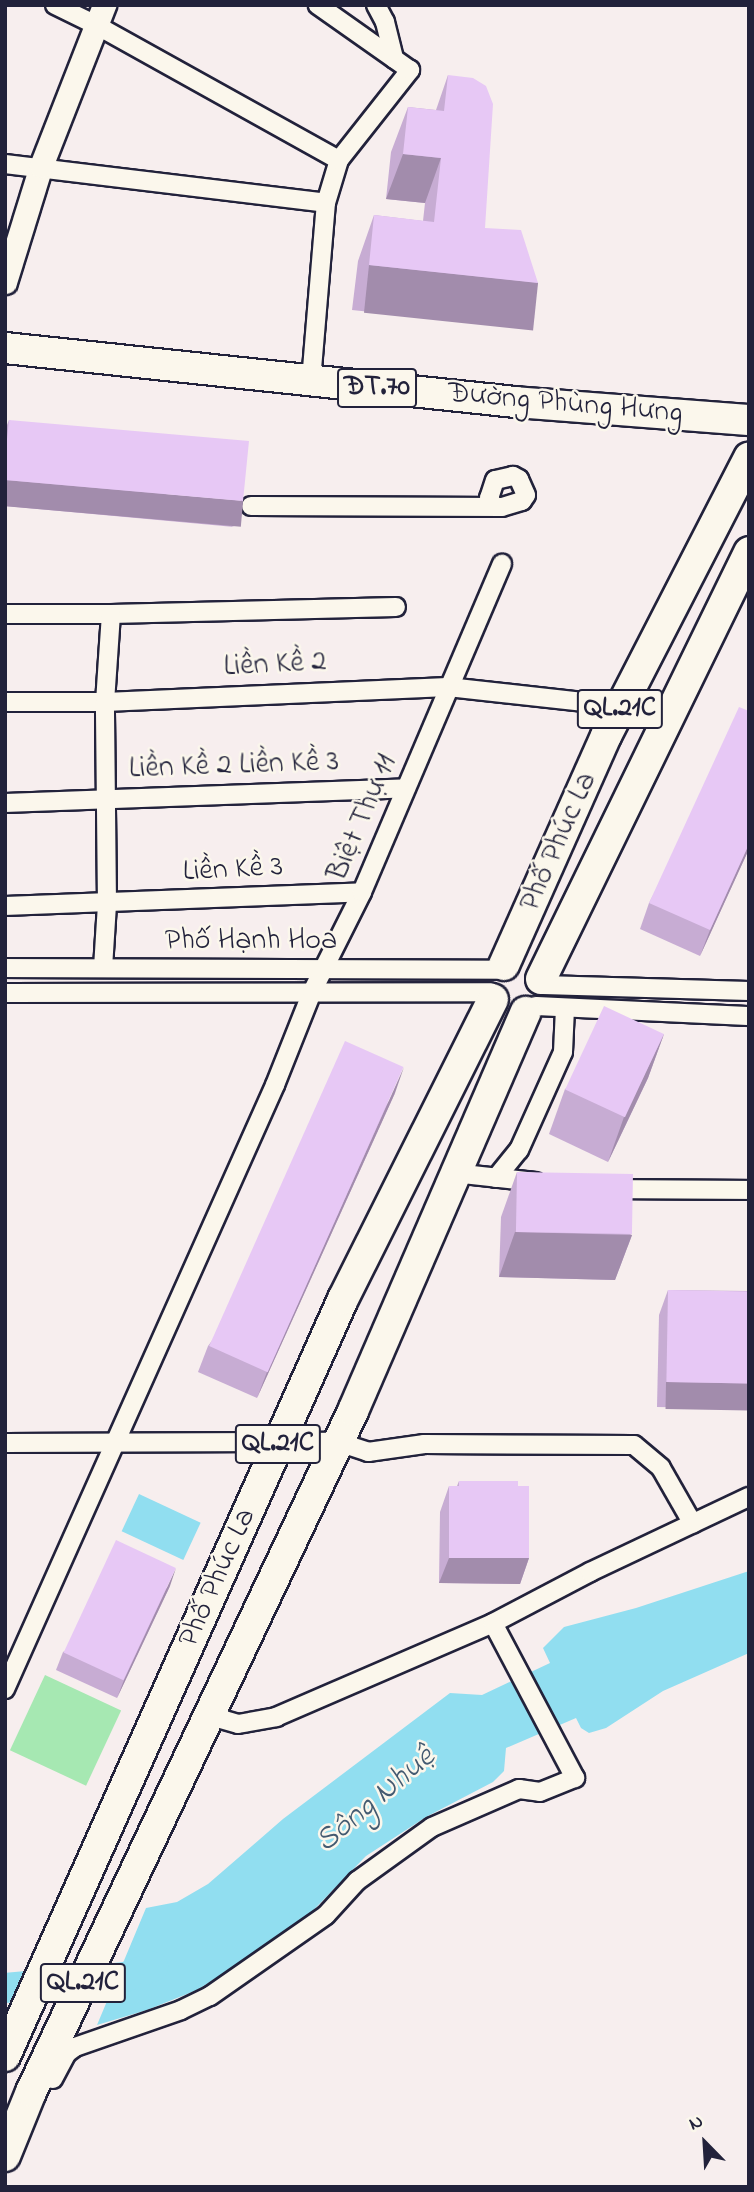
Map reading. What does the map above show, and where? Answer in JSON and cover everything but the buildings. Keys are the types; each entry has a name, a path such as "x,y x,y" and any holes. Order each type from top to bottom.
{"main road":[{"name":"Đường Phùng Hưng","path":"5,348 515,402 749,420"},
{"name":"Phố Phúc La","path":"5,2056 343,1299 496,981 621,706 749,458"},
{"name":"Phố Phúc La","path":"27,2103 207,1715 338,1442 454,1173 536,995 749,552"},
{"path":"512,961 530,964 536,995 507,1012 496,981 512,961"},
{"name":"QL.21C","path":"5,2156 27,2103"}],"street":[{"path":"55,5 100,15 339,160"},
{"path":"311,381 327,203 339,160 410,70 318,5"},
{"path":"376,5 385,22 394,59"},
{"path":"5,282 41,166 100,15"},
{"path":"5,163 327,203"},
{"path":"251,506 494,505"},
{"name":"Biệt Thự 11","path":"5,1689 275,1085 312,992 326,969 362,892 502,564"},
{"path":"5,614 396,607"},
{"path":"103,968 107,904 105,702 111,614"},
{"name":"Liền Kề 2","path":"5,702 105,702 448,687 621,706"},
{"name":"Liền Kề 2 Liền Kề 3","path":"5,803 406,788"},
{"name":"Liền Kề 3","path":"5,906 362,892"},
{"name":"Phố Hạnh Hoa","path":"5,968 326,969 496,981"},
{"name":"Phố Hạnh Hoa","path":"5,992 312,992 496,981"},
{"path":"536,995 749,991"},
{"path":"536,995 565,1008 749,1016"},
{"path":"496,1178 519,1150 563,1052 565,1008"},
{"path":"454,1173 548,1184"},
{"path":"587,1189 749,1190"},
{"path":"5,1443 338,1442 368,1452 424,1444 634,1446 661,1468 693,1524"},
{"path":"207,1715 237,1724 276,1717 493,1623 590,1572 749,1497"},
{"path":"27,2103 40,2101 67,2053 210,1996 319,1921 365,1874 432,1827 519,1789 540,1791 575,1778 493,1623"}],"green space":[{"path":"45,1675 121,1710 86,1786 10,1750"}],"water":[{"path":"139,1494 201,1523 183,1560 122,1531"},
{"path":"749,1571 749,1653 663,1691 606,1728 589,1733 581,1728 576,1718 506,1748 504,1771 493,1782 426,1817 366,1856 295,1929 197,1990 147,2010 97,2025 146,1908 177,1902 208,1884 283,1819 450,1693 482,1695 550,1663 543,1648 564,1627 636,1608"}],"waterway":[{"name":"Sông Nhuệ","path":"5,1988 125,1977 153,1967"}]}
